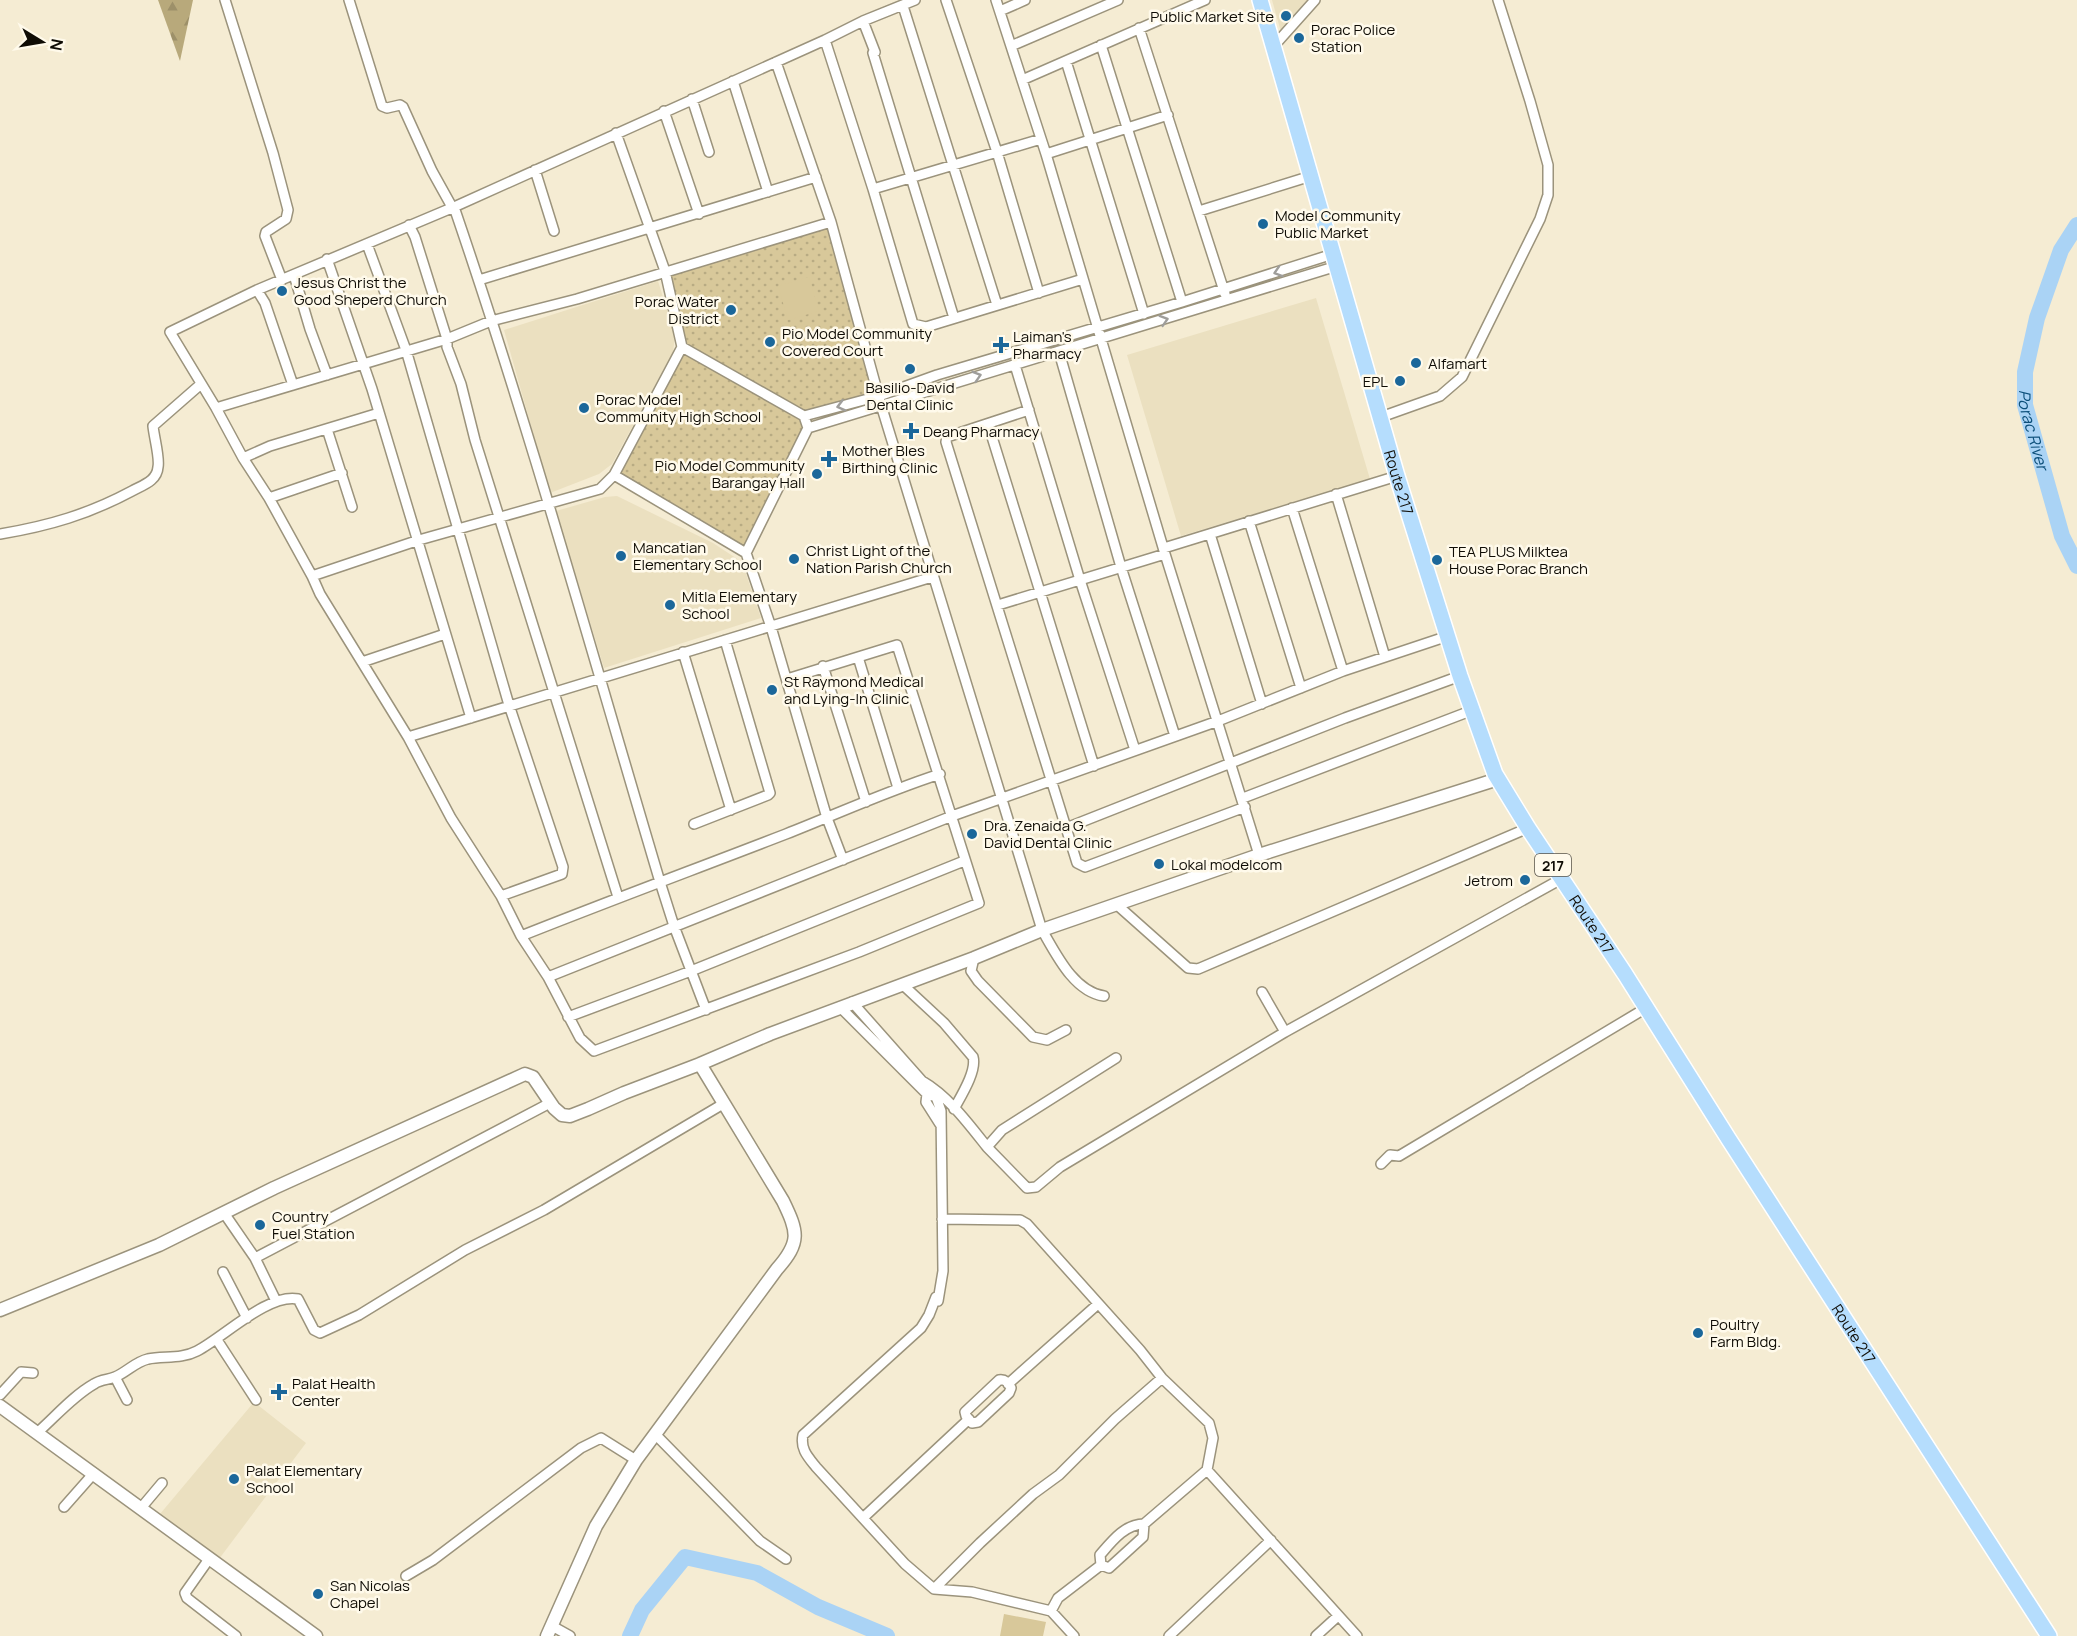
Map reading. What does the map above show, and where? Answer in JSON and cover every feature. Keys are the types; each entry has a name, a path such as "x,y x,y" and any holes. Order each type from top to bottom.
{"main road":[{"name":"Route 217","path":"1260,0 1397,476 1460,676 1487,755 1498,779 2049,1636"}],"street":[{"path":"225,0 273,153 288,210 286,219 266,232 265,236 282,280"},
{"path":"349,0 382,106 387,108 400,105 402,107 453,207 479,280 660,882 706,1010"},
{"path":"787,679 896,645 899,648 979,903 706,1010 594,1051 580,1038 548,977 521,936 501,896 451,818 408,737 320,594 269,498 243,458 170,332 327,259 453,207 863,21 915,0"},
{"path":"946,0 1039,293"},
{"path":"996,0 1046,154 1164,551 1259,855"},
{"path":"1000,11 1025,0"},
{"path":"1011,46 1118,0"},
{"path":"1022,80 1194,2 1205,0"},
{"path":"1273,47 1315,0"},
{"path":"1381,417 1440,396 1462,377 1540,219 1548,195 1548,165 1498,0"},
{"path":"903,6 997,305"},
{"path":"863,21 873,44 875,52 873,53 954,318"},
{"path":"1139,28 1227,301"},
{"path":"825,40 873,189 911,322 924,327 1083,279"},
{"path":"1101,45 1182,302"},
{"path":"1066,61 1144,314"},
{"path":"776,62 831,222 932,577 1042,930 1059,960 1086,991 1104,996"},
{"path":"733,81 768,192"},
{"path":"692,99 709,152"},
{"path":"664,111 699,214"},
{"path":"1046,154 1168,115"},
{"path":"312,576 419,540 600,489 614,475 682,347 664,272 616,133"},
{"path":"873,189 1041,139"},
{"path":"535,170 554,231"},
{"path":"1199,211 1311,176"},
{"path":"479,280 816,177"},
{"path":"216,408 447,339 491,321 577,299 831,222"},
{"path":"409,225 415,237 447,339 447,347 461,384 475,440 618,897"},
{"path":"367,244 406,350 509,705 563,867 562,873 501,896"},
{"path":"327,259 364,363 471,718"},
{"path":"746,553 808,428 970,365 1223,289 1335,260"},
{"path":"682,347 804,416 880,400 1016,365 1227,301 1335,260"},
{"path":"294,275 327,375"},
{"path":"258,290 265,303 293,385"},
{"path":"1059,352 1121,567 1175,736"},
{"path":"1016,365 1080,580 1135,750"},
{"path":"0,534 71,519 105,506 153,480 159,468 153,426 201,384"},
{"path":"1029,410 947,437 946,442 1077,863 1085,867 1473,710"},
{"path":"243,458 270,447 379,413"},
{"path":"804,416 808,428"},
{"path":"988,424 1094,766"},
{"path":"327,429 352,507"},
{"path":"269,498 342,473"},
{"path":"614,475 746,553 787,679 827,818 843,860"},
{"path":"998,605 1121,567 1249,521 1397,476"},
{"path":"1336,494 1385,657"},
{"path":"1292,508 1344,671"},
{"path":"1249,521 1301,688"},
{"path":"1210,534 1262,704"},
{"path":"408,737 932,577"},
{"path":"362,662 445,634"},
{"path":"548,977 952,816 1218,722 1344,671 1448,636"},
{"path":"693,824 770,793 724,640"},
{"path":"683,652 731,810"},
{"path":"858,657 898,788"},
{"path":"823,666 866,802"},
{"path":"1066,828 1460,676"},
{"path":"521,936 827,818 898,788 940,774"},
{"path":"0,1310 159,1245 378,1139 525,1074 533,1077 550,1103 562,1115 570,1116 770,1034 974,958 1042,930 1259,855 1498,779"},
{"path":"1116,904 1188,968 1198,969 1528,828"},
{"path":"568,1017 691,971 964,861"},
{"path":"846,1005 922,1081 933,1088 954,1109 1027,1188 1035,1187 1054,1170 1285,1032 1563,878"},
{"path":"974,958 971,971 978,981 1033,1037 1047,1040 1066,1030"},
{"path":"902,984 944,1023 972,1057 974,1063 972,1072 954,1109"},
{"path":"1262,992 1285,1032"},
{"path":"846,1005 927,1094 926,1102 940,1124 943,1271 938,1301 936,1297 921,1328 802,1435 801,1444 804,1452 905,1564 934,1589 972,1592 1051,1611 1074,1636"},
{"path":"1381,1164 1390,1155 1399,1156 1646,1008"},
{"path":"987,1147 1002,1131 1116,1058"},
{"path":"570,1636 549,1631 596,1526 636,1460 791,1253 795,1239 793,1221 783,1201 700,1064"},
{"path":"255,1258 550,1103"},
{"path":"38,1432 92,1385 103,1379 115,1377 145,1360 194,1353 276,1301 298,1299 314,1330 320,1332 359,1315 465,1250 544,1210 723,1104"},
{"path":"224,1213 255,1258 276,1301"},
{"path":"942,1219 1020,1220 1027,1224 1140,1350 1162,1378 1209,1423 1214,1438 1207,1470 1144,1524 1132,1525 1110,1543 1100,1555 1101,1565"},
{"path":"223,1272 247,1318"},
{"path":"1008,1383 1098,1304"},
{"path":"217,1340 256,1400"},
{"path":"0,1395 21,1372 33,1373"},
{"path":"115,1377 127,1400"},
{"path":"934,1589 1033,1494 1059,1475 1115,1419 1162,1378"},
{"path":"999,1380 1008,1383 1011,1388 1009,1393 976,1423 969,1419 965,1412 999,1380"},
{"path":"0,1406 316,1636"},
{"path":"864,1517 969,1419"},
{"path":"655,1434 760,1541 786,1559"},
{"path":"406,1576 433,1560 594,1440 601,1438 608,1441 636,1460"},
{"path":"1207,1470 1357,1636"},
{"path":"64,1507 94,1473"},
{"path":"141,1508 162,1483"},
{"path":"1101,1565 1109,1568 1137,1543 1143,1537 1144,1524"},
{"path":"1168,1636 1271,1540"},
{"path":"209,1559 185,1593 187,1598 236,1636"},
{"path":"1051,1611 1058,1598 1101,1565"},
{"path":"1316,1636 1338,1616"}],"shaded area":[{"name":"Public Market Site","path":"1272,0 1308,0 1281,32"},
{"path":"831,222 879,396 804,416 808,428 746,553 614,475 682,347 665,271"},
{"path":"809,277 819,311 788,320 778,286"},
{"name":"Porac Model Community High School","path":"658,281 675,336 673,352 612,464 599,474 550,493 504,330"},
{"path":"1316,298 1370,479 1181,536 1127,355"},
{"name":"Mitla Elementary School","path":"617,496 713,543 742,562 761,618 604,668 556,511 605,497"},
{"name":"Palat Elementary School","path":"254,1402 306,1443 219,1559 160,1514"},
{"path":"1004,1614 1046,1622 1043,1636 1000,1636"}],"green space":[{"path":"158,0 193,0 180,61"}],"waterway":[{"name":"Porac River","path":"2077,225 2061,250 2037,318 2025,372 2025,405 2062,536 2077,566"},
{"path":"630,1636 642,1610 685,1557 757,1573 818,1607 887,1636"}],"place":[{"name":"Public Market Site","path":"1286,16"},
{"name":"Porac Police Station","path":"1299,38"},
{"name":"Model Community Public Market","path":"1263,224"},
{"name":"Jesus Christ the Good Sheperd Church","path":"282,291"},
{"name":"Porac Water District","path":"731,310"},
{"name":"Pio Model Community Covered Court","path":"770,342"},
{"name":"Laiman's Pharmacy","path":"1001,345"},
{"name":"Alfamart","path":"1416,363"},
{"name":"Basilio-David Dental Clinic","path":"910,369"},
{"name":"EPL","path":"1400,381"},
{"name":"Porac Model Community High School","path":"584,408"},
{"name":"Deang Pharmacy","path":"911,431"},
{"name":"Mother Bles Birthing Clinic","path":"829,459"},
{"name":"Pio Model Community Barangay Hall","path":"817,474"},
{"name":"Mancatian Elementary School","path":"621,556"},
{"name":"Christ Light of the Nation Parish Church","path":"794,559"},
{"name":"TEA PLUS Milktea House Porac Branch","path":"1437,560"},
{"name":"Mitla Elementary School","path":"670,605"},
{"name":"St Raymond Medical and Lying-In Clinic","path":"772,690"},
{"name":"Dra. Zenaida G. David Dental Clinic","path":"972,834"},
{"name":"Lokal modelcom","path":"1159,864"},
{"name":"Jetrom","path":"1525,880"},
{"name":"Country Fuel Station","path":"260,1225"},
{"name":"Poultry Farm Bldg.","path":"1698,1333"},
{"name":"Palat Health Center","path":"279,1392"},
{"name":"Palat Elementary School","path":"234,1479"},
{"name":"San Nicolas Chapel","path":"318,1594"}]}
